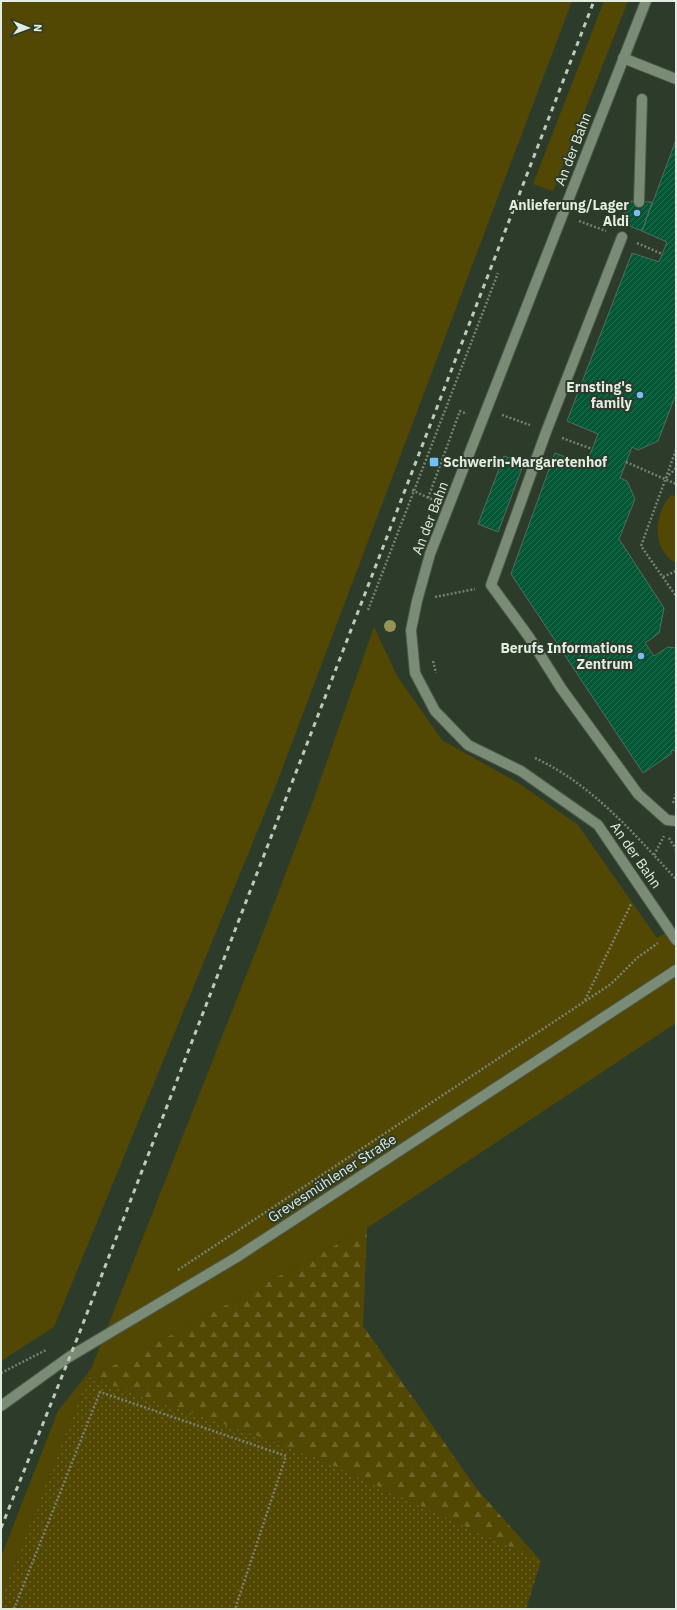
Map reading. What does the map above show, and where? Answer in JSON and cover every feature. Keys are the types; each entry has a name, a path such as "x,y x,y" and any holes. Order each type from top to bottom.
{"street":[{"name":"An der Bahn","path":"646,1 433,547 417,601 411,630 415,673 435,710 468,745 521,771 598,825 674,936"},
{"path":"623,58 676,79"},
{"path":"639,202 642,99"},
{"path":"622,238 546,432 491,585 529,638 561,688 638,794 668,820 676,821"},
{"name":"Grevesmühlener Straße","path":"1,1406 69,1357 237,1257 676,970"}],"path":[{"path":"368,610 498,274"},
{"path":"428,498 460,411"},
{"path":"676,450 641,546 676,596"},
{"path":"626,462 676,484"},
{"path":"665,479 676,468"},
{"path":"414,491 433,500"},
{"path":"663,577 676,571"},
{"path":"417,601 491,585"},
{"path":"666,833 676,849"},
{"path":"585,1001 640,885"},
{"path":"176,1271 611,984 637,958 674,936"},
{"path":"1,1373 51,1348"},
{"path":"14,1609 100,1392 286,1456 235,1609"}],"green space":[{"path":"1,1 572,1 273,793 54,1327 1,1361"},
{"path":"604,1 628,1 553,191 533,184"},
{"path":"671,495 676,496 676,562 674,562 667,555 661,547 658,539 658,520 665,503"},
{"path":"374,627 397,676 442,740 520,784 578,825 657,938 676,927 676,1023 367,1228 123,1361 88,1377 1,1598 1,1557 58,1411 91,1369 266,925 313,801"},
{"path":"367,1228 363,1326 476,1488 541,1561 303,1452 88,1377 123,1361"},
{"path":"88,1377 303,1452 541,1561 526,1609 1,1609 1,1598"}],"building":[{"path":"676,140 676,394 658,441 638,450 632,447 620,478 627,481 635,499 619,539 664,608 659,633 645,643 654,656 668,647 676,648 676,751 672,750 671,754 643,773 511,574 555,453 586,465 598,434 567,421 632,253 659,262 667,242 642,231"},
{"name":"Anlieferung/Lager Aldi","path":"625,201 652,202 642,231 625,224"},
{"path":"504,456 524,463 498,532 478,524"}],"railway":[{"path":"1,1528 79,1334 594,1"}],"place":[{"name":"Anlieferung/Lager Aldi","path":"637,213"},
{"name":"Ernsting's family","path":"640,395"},
{"name":"Schwerin-Margaretenhof","path":"434,462"},
{"name":"Berufs Informations Zentrum","path":"641,656"}]}
